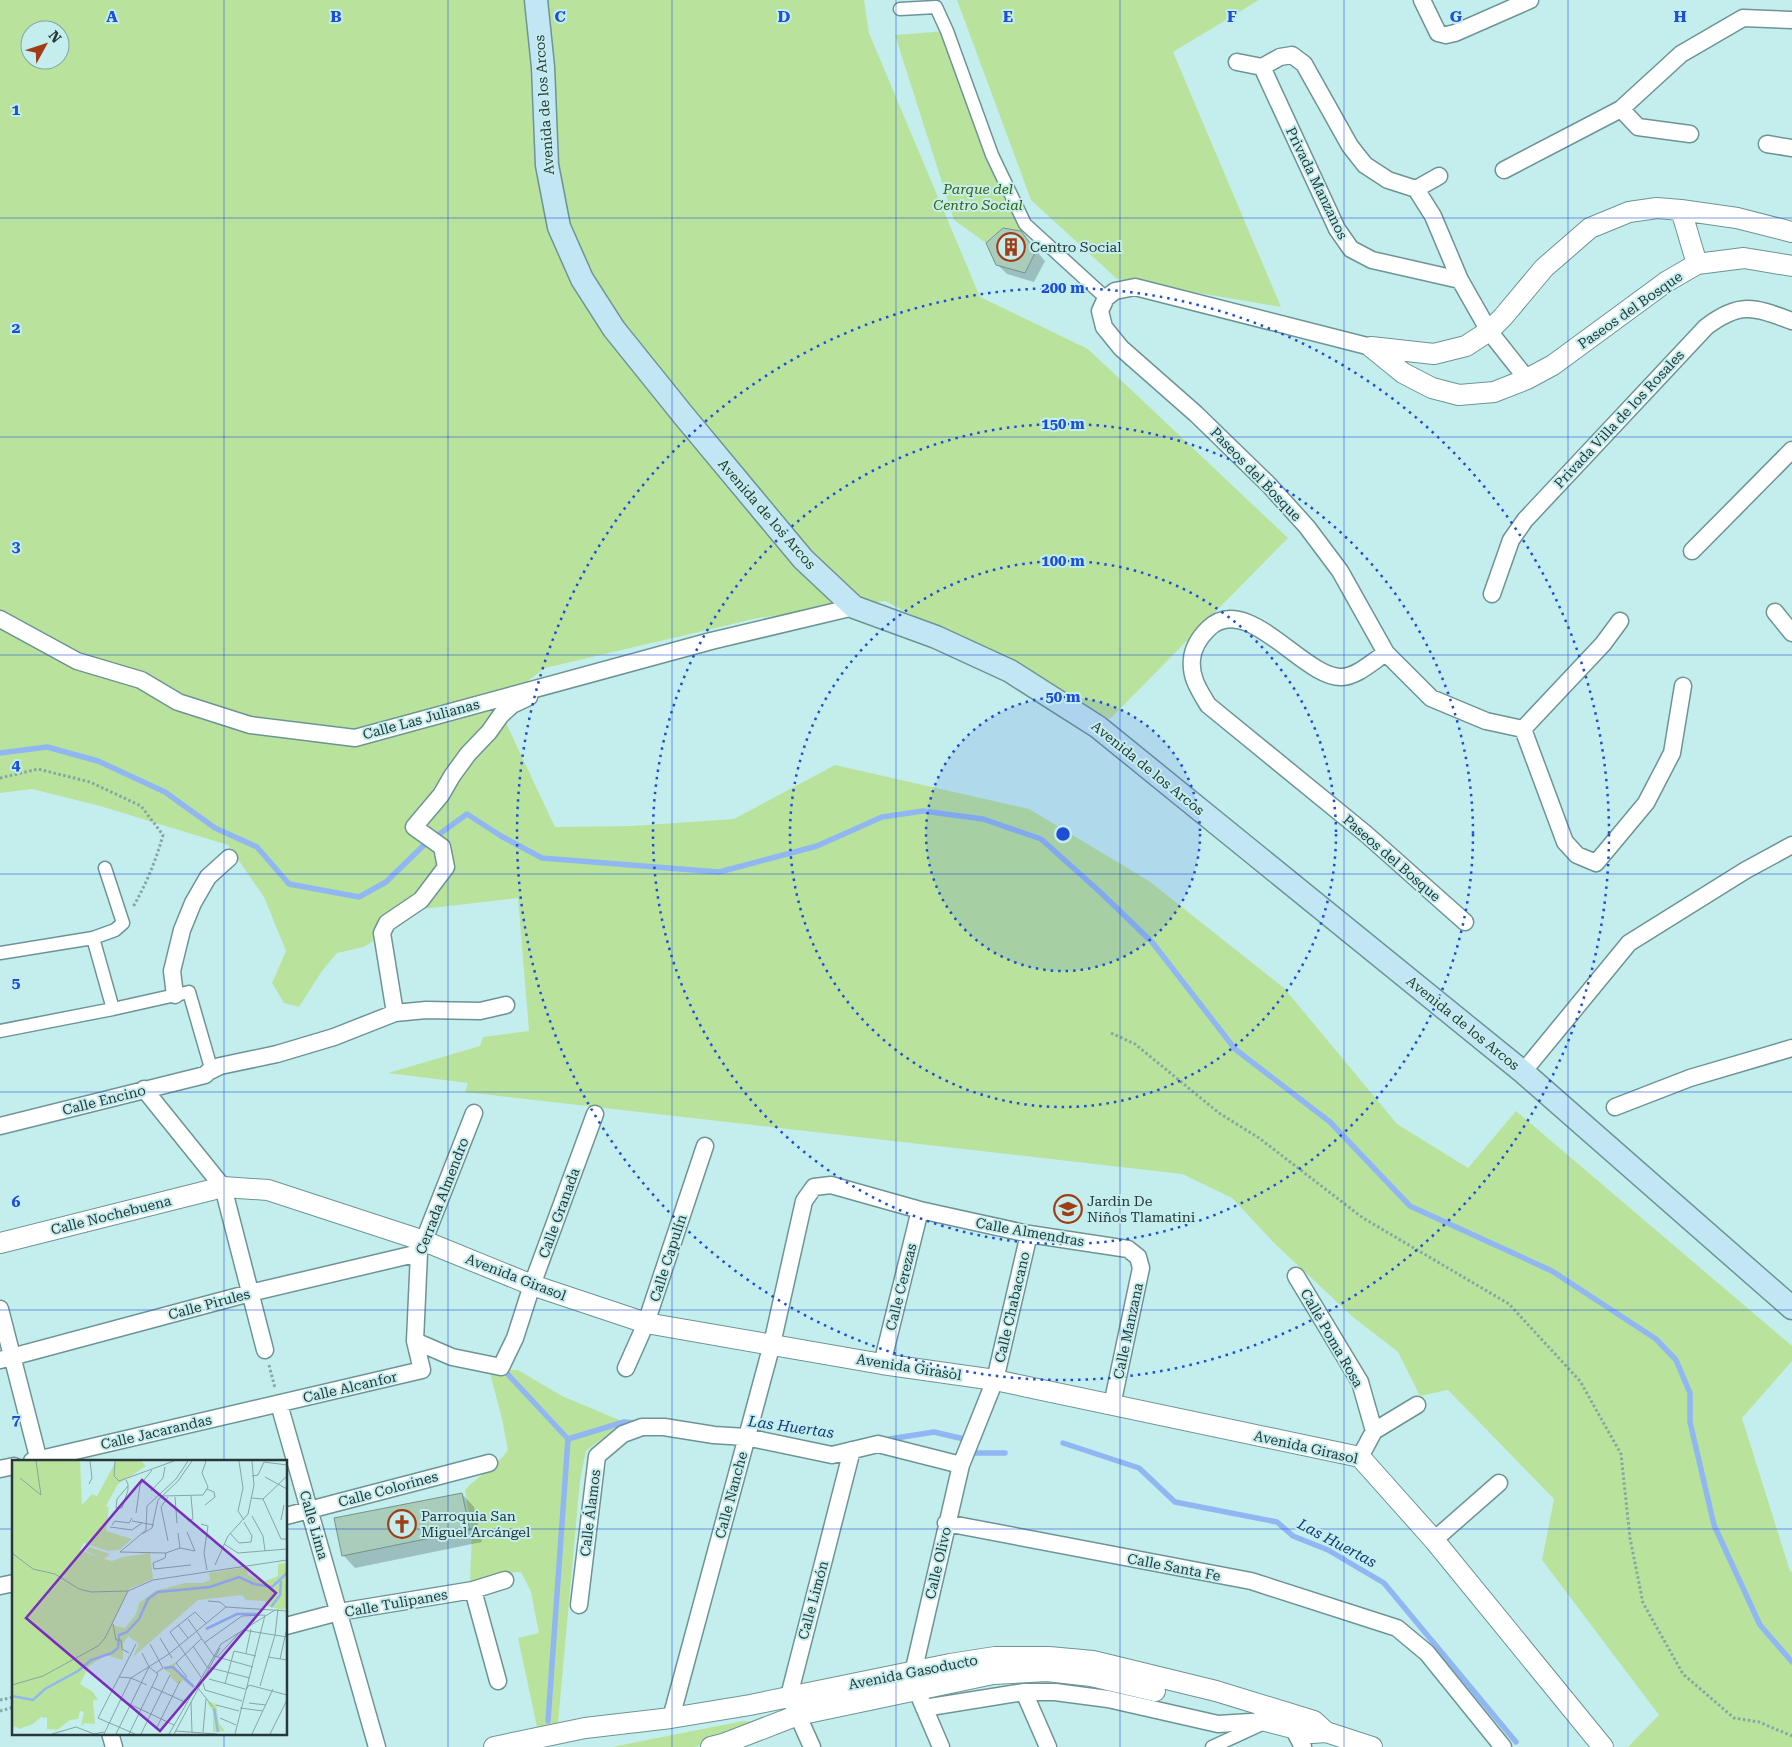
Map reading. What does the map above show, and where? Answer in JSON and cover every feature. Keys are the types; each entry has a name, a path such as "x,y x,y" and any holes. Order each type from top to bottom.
{"main road":[{"name":"Avenida de los Arcos","path":"536,0 543,67 547,165 559,227 582,279 614,329 803,559 854,608 936,637 1010,671 1098,726 1523,1072 1792,1308"}],"street":[{"path":"1422,0 1438,33 1446,35 1455,33 1530,0"},
{"path":"900,9 936,7 948,31 992,155 1025,224 1106,298"},
{"path":"1504,170 1621,109 1681,54 1742,18 1792,20"},
{"path":"1237,62 1262,67 1280,57 1292,55 1304,64 1350,146 1365,165 1388,180 1416,189 1433,216 1460,280 1489,331 1527,379"},
{"name":"Privada Manzanos","path":"1262,67 1337,229 1351,249 1372,260 1460,280"},
{"path":"1621,109 1638,127 1690,134"},
{"path":"1767,144 1792,148"},
{"path":"1416,189 1439,176"},
{"name":"Paseos del Bosque","path":"1465,922 1366,834 1208,704 1194,683 1192,659 1197,642 1209,628 1220,620 1237,619 1262,630 1323,672 1342,677 1358,671 1386,653 1340,571 1301,520 1269,484 1196,414 1121,348 1104,327 1100,311 1106,298 1114,291 1135,287 1371,347 1434,354 1466,346 1489,331 1544,268 1590,228 1629,212 1657,208 1682,210 1737,218 1792,232"},
{"path":"1682,210 1698,264"},
{"name":"Paseos del Bosque","path":"1371,347 1403,373 1432,388 1459,395 1494,392 1527,379 1553,365 1666,282 1698,264 1744,258 1792,266"},
{"name":"Privada Villa de los Rosales","path":"1492,594 1511,540 1525,520 1706,327 1721,315 1740,308 1757,310 1792,321"},
{"path":"1692,551 1792,450"},
{"name":"Calle Las Julianas","path":"0,619 77,661 141,680 178,702 250,725 355,738 711,641 854,608"},
{"path":"1775,612 1792,633"},
{"path":"1523,729 1603,644 1620,621"},
{"path":"1386,653 1431,698 1486,721 1523,729"},
{"path":"395,1013 382,933 387,923 421,900 446,867 442,847 414,827 441,795 468,754 489,732 501,715 512,705 560,682"},
{"path":"1523,729 1565,842 1576,855 1596,863 1646,803 1672,753 1683,686"},
{"path":"1523,1072 1629,943 1746,870 1792,845"},
{"path":"208,1072 211,1068 172,971 182,930 193,903 208,877 229,858"},
{"path":"0,953 93,938 115,930 124,923 105,868"},
{"path":"93,938 113,1009"},
{"path":"0,1031 182,994"},
{"name":"Calle Encino","path":"0,1126 204,1075 220,1066 277,1054 334,1037 395,1013 426,1010 480,1011 506,1005"},
{"path":"1615,1107 1690,1078 1792,1048"},
{"path":"144,1089 223,1187 265,1350"},
{"name":"Cerrada Almendro","path":"422,1370 415,1341 421,1247 474,1113"},
{"name":"Calle Granada","path":"415,1341 452,1357 501,1367 516,1338 532,1285 595,1114"},
{"name":"Calle Capulín","path":"626,1368 646,1323 705,1146"},
{"name":"Calle Almendras","path":"814,1187 831,1185 920,1210 1029,1234 1128,1249 1138,1257"},
{"name":"Calle Nochebuena","path":"0,1243 223,1187"},
{"name":"Avenida Girasol","path":"223,1187 268,1190 421,1247 646,1323 882,1364 995,1380 1360,1456 1434,1540 1603,1747"},
{"name":"Calle Nanche","path":"671,1718 772,1344 804,1201 814,1187"},
{"name":"Calle Cerezas","path":"882,1364 920,1210"},
{"name":"Calle Chabacano","path":"995,1380 1029,1234"},
{"name":"Calle Pirules","path":"6,1358 421,1247"},
{"name":"Calle Manzana","path":"1112,1405 1142,1268 1138,1257"},
{"name":"Calle Poma Rosa","path":"1296,1276 1360,1382 1374,1431"},
{"path":"0,1309 6,1358 37,1460"},
{"name":"Calle Alcanfor","path":"279,1404 422,1370"},
{"name":"Calle Olivo","path":"918,1691 946,1523 962,1461 995,1380"},
{"name":"Calle Jacarandas","path":"37,1460 279,1404"},
{"name":"Calle Lima","path":"279,1404 377,1747"},
{"path":"1360,1456 1374,1431 1417,1405"},
{"name":"Calle Álamos","path":"579,1604 597,1456 623,1434 642,1427 664,1427 714,1435 747,1431"},
{"path":"747,1431 832,1455 878,1444 962,1461"},
{"name":"Calle Limón","path":"788,1696 852,1450"},
{"name":"Calle Colorines","path":"288,1515 489,1463"},
{"path":"1434,1540 1499,1483"},
{"name":"Calle Santa Fe","path":"946,1523 1251,1581 1397,1628 1427,1653 1503,1747"},
{"name":"Calle Tulipanes","path":"288,1625 339,1612 473,1590 505,1580"},
{"path":"473,1590 498,1681"},
{"name":"Avenida Gasoducto","path":"494,1747 585,1728 671,1718 750,1705 788,1696 918,1691 950,1664 994,1657 1049,1657 1093,1662 1216,1691 1314,1721 1326,1732"},
{"name":"Avenida Gasoducto","path":"711,1747 798,1715 993,1674 1047,1671 1091,1676 1213,1704 1267,1721 1299,1738 1312,1733 1326,1732 1372,1747"},
{"path":"941,1747 918,1691 1056,1692 1108,1699 1218,1724 1267,1721"},
{"path":"1024,1692 1048,1747"},
{"path":"788,1696 812,1747"},
{"path":"1212,1747 1267,1721"},
{"path":"110,1734 114,1747"}],"path":[{"path":"0,778 38,769 90,782 141,806 164,835 144,889 124,923"},
{"path":"1111,1033 1136,1044 1219,1113 1259,1138 1362,1218 1509,1304 1580,1381 1621,1454 1630,1538 1643,1603 1683,1674 1734,1718 1759,1722 1792,1736"},
{"path":"265,1350 279,1404"}],"green space":[{"path":"0,0 864,0 869,33 980,297 1088,349 1288,538 1110,719 885,601 758,618 545,668 497,704 555,827 631,826 734,819 835,765 1029,809 1149,881 1284,988 1397,1124 1468,1168 1516,1111 1792,1346 1792,1361 1742,1418 1790,1571 1792,1572 1792,1747 1628,1747 1659,1715 1542,1560 1554,1499 1448,1390 1420,1396 1398,1352 1353,1317 1275,1244 1232,1198 1182,1174 465,1092 468,1083 388,1073 480,1046 483,1037 529,1031 518,898 423,909 364,947 337,953 322,971 299,1007 284,1003 272,983 286,951 264,897 228,845 100,806 32,789 0,793"},
{"path":"957,0 1259,0 1173,52 1281,307 1117,279 1031,200"},
{"name":"Parque del Centro Social","path":"947,31 1023,231 1003,228 986,243 954,220 895,35"},
{"path":"489,1369 518,1370 562,1396 624,1422 586,1451 580,1480 558,1723 537,1727 518,1638 539,1633 531,1592 521,1572 504,1573 470,1581 472,1531 465,1490 498,1462 508,1450"},
{"path":"743,1721 759,1722 695,1747 612,1747"}],"building":[{"name":"Centro Social","path":"1003,228 1021,231 1036,251 1025,273 996,265 986,243"},
{"name":"Parroquia San Miguel Arcángel","path":"462,1493 470,1530 342,1556 334,1518"}],"waterway":[{"path":"0,753 47,747 98,761 165,792 215,828 257,847 289,884 359,897 386,882 423,846 467,814 501,836 542,858 719,872 817,846 882,817 923,811 983,819 1041,839 1152,942 1235,1049 1330,1122 1410,1206 1552,1271 1656,1339 1676,1360 1690,1393 1690,1422 1714,1525 1760,1625 1792,1662"},
{"name":"Las Huertas","path":"501,1367 568,1439 548,1721"},
{"name":"Las Huertas","path":"568,1439 624,1422 636,1423"},
{"name":"Las Huertas","path":"883,1440 934,1432 964,1439 976,1453 1005,1453"},
{"name":"Las Huertas","path":"1063,1443 1139,1468 1175,1502 1277,1522 1293,1536 1328,1550 1384,1583 1516,1742"}],"place":[{"name":"Centro Social","path":"1011,247"},
{"name":"Jardin De Niños Tlamatini","path":"1068,1209"},
{"name":"Parroquia San Miguel Arcángel","path":"402,1524"}]}
